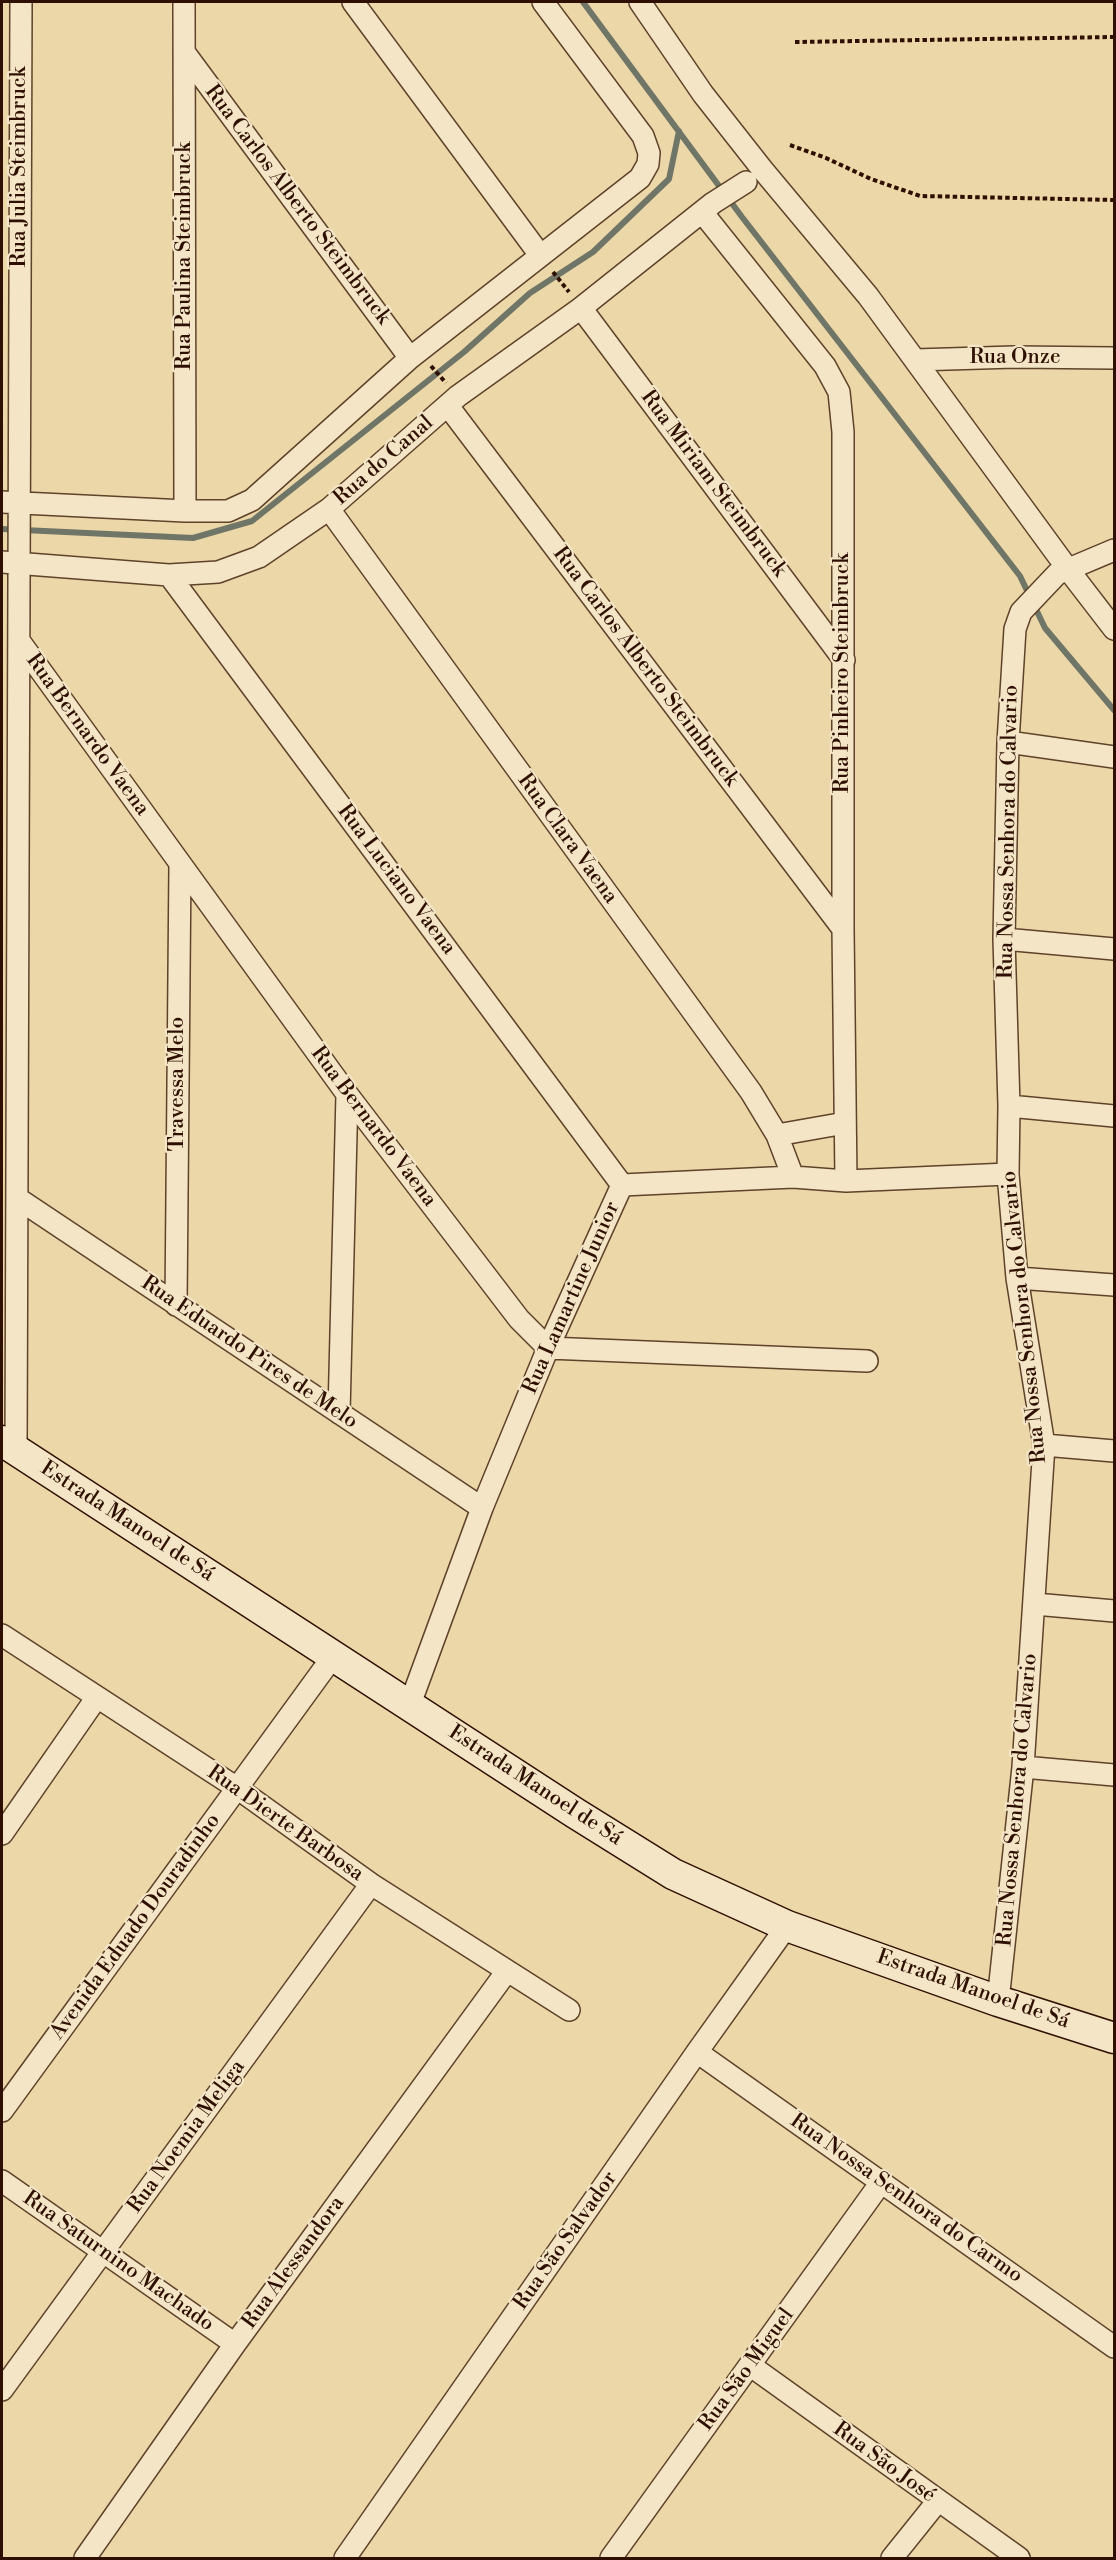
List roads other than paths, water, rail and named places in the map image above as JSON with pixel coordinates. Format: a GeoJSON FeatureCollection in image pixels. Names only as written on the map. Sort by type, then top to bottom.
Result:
{"type":"FeatureCollection","features":[{"type":"Feature","properties":{"kind":"main road","name":"Estrada Manoel de Sá"},"geometry":{"type":"LineString","coordinates":[[9,1445],[575,1813],[673,1874],[788,1926],[998,2001],[1114,2038]]}},
{"type":"Feature","properties":{"kind":"street","name":"Rua Julia Steimbruck"},"geometry":{"type":"LineString","coordinates":[[9,1445],[17,1198],[20,642],[12,559],[12,505],[21,2]]}},
{"type":"Feature","properties":{"kind":"street","name":"Rua Paulina Steimbruck"},"geometry":{"type":"LineString","coordinates":[[184,2],[185,511]]}},
{"type":"Feature","properties":{"kind":"street"},"geometry":{"type":"LineString","coordinates":[[353,2],[546,262]]}},
{"type":"Feature","properties":{"kind":"street"},"geometry":{"type":"LineString","coordinates":[[12,505],[228,511],[252,500],[410,358],[546,262],[640,178],[648,164],[648,153],[643,136],[543,2]]}},
{"type":"Feature","properties":{"kind":"street"},"geometry":{"type":"LineString","coordinates":[[640,2],[703,94],[868,297],[915,360],[1062,571],[1114,629]]}},
{"type":"Feature","properties":{"kind":"street","name":"Rua Carlos Alberto Steimbruck"},"geometry":{"type":"LineString","coordinates":[[184,52],[410,358]]}},
{"type":"Feature","properties":{"kind":"street","name":"Rua do Canal"},"geometry":{"type":"LineString","coordinates":[[12,559],[169,575],[218,572],[259,557],[328,509],[450,398],[458,396],[576,301],[746,182]]}},
{"type":"Feature","properties":{"kind":"street","name":"Rua Pinheiro Steimbruck"},"geometry":{"type":"LineString","coordinates":[[708,208],[825,366],[839,392],[843,432],[843,929],[846,1181]]}},
{"type":"Feature","properties":{"kind":"street","name":"Rua Miriam Steimbruck"},"geometry":{"type":"LineString","coordinates":[[576,301],[844,660]]}},
{"type":"Feature","properties":{"kind":"street","name":"Rua Onze"},"geometry":{"type":"LineString","coordinates":[[915,360],[1014,357],[1114,358]]}},
{"type":"Feature","properties":{"kind":"street","name":"Rua Carlos Alberto Steimbruck"},"geometry":{"type":"LineString","coordinates":[[450,398],[843,929]]}},
{"type":"Feature","properties":{"kind":"street","name":"Rua Clara Vaena"},"geometry":{"type":"LineString","coordinates":[[328,509],[751,1092],[777,1135],[793,1177]]}},
{"type":"Feature","properties":{"kind":"street"},"geometry":{"type":"LineString","coordinates":[[1062,571],[1114,550]]}},
{"type":"Feature","properties":{"kind":"street","name":"Rua Nossa Senhora do Calvario"},"geometry":{"type":"LineString","coordinates":[[998,2001],[1023,1767],[1044,1445],[1017,1278],[1008,1174],[1009,1106],[1004,939],[1008,742],[1015,630],[1021,612],[1062,571]]}},
{"type":"Feature","properties":{"kind":"street","name":"Rua Luciano Vaena"},"geometry":{"type":"LineString","coordinates":[[169,575],[622,1185]]}},
{"type":"Feature","properties":{"kind":"street","name":"Rua Bernardo Vaena"},"geometry":{"type":"LineString","coordinates":[[20,642],[347,1094],[519,1319],[548,1348]]}},
{"type":"Feature","properties":{"kind":"street"},"geometry":{"type":"LineString","coordinates":[[1008,742],[1114,757]]}},
{"type":"Feature","properties":{"kind":"street","name":"Travessa Melo"},"geometry":{"type":"LineString","coordinates":[[176,1305],[180,864]]}},
{"type":"Feature","properties":{"kind":"street"},"geometry":{"type":"LineString","coordinates":[[1004,939],[1114,949]]}},
{"type":"Feature","properties":{"kind":"street"},"geometry":{"type":"LineString","coordinates":[[339,1413],[347,1094]]}},
{"type":"Feature","properties":{"kind":"street"},"geometry":{"type":"LineString","coordinates":[[1009,1106],[1114,1116]]}},
{"type":"Feature","properties":{"kind":"street"},"geometry":{"type":"LineString","coordinates":[[777,1135],[845,1123]]}},
{"type":"Feature","properties":{"kind":"street","name":"Rua Lamartine Junior"},"geometry":{"type":"LineString","coordinates":[[410,1704],[482,1508],[548,1348],[622,1185],[793,1177],[846,1181],[1008,1174]]}},
{"type":"Feature","properties":{"kind":"street","name":"Rua Eduardo Pires de Melo"},"geometry":{"type":"LineString","coordinates":[[17,1198],[482,1508]]}},
{"type":"Feature","properties":{"kind":"street"},"geometry":{"type":"LineString","coordinates":[[1017,1278],[1114,1285]]}},
{"type":"Feature","properties":{"kind":"street"},"geometry":{"type":"LineString","coordinates":[[548,1348],[867,1361]]}},
{"type":"Feature","properties":{"kind":"street"},"geometry":{"type":"LineString","coordinates":[[1044,1445],[1114,1451]]}},
{"type":"Feature","properties":{"kind":"street"},"geometry":{"type":"LineString","coordinates":[[1035,1604],[1114,1611]]}},
{"type":"Feature","properties":{"kind":"street","name":"Rua Dierte Barbosa"},"geometry":{"type":"LineString","coordinates":[[2,1635],[237,1788],[371,1884],[569,2010]]}},
{"type":"Feature","properties":{"kind":"street","name":"Avenida Eduado Douradinho"},"geometry":{"type":"LineString","coordinates":[[2,2111],[334,1655]]}},
{"type":"Feature","properties":{"kind":"street"},"geometry":{"type":"LineString","coordinates":[[2,1834],[97,1697]]}},
{"type":"Feature","properties":{"kind":"street"},"geometry":{"type":"LineString","coordinates":[[1023,1767],[1114,1775]]}},
{"type":"Feature","properties":{"kind":"street","name":"Rua Noemia Meliga"},"geometry":{"type":"LineString","coordinates":[[2,2390],[371,1884]]}},
{"type":"Feature","properties":{"kind":"street","name":"Rua São Salvador"},"geometry":{"type":"LineString","coordinates":[[345,2559],[697,2052],[788,1926]]}},
{"type":"Feature","properties":{"kind":"street","name":"Rua Alessandora"},"geometry":{"type":"LineString","coordinates":[[85,2559],[235,2344],[507,1971]]}},
{"type":"Feature","properties":{"kind":"street","name":"Rua Nossa Senhora do Carmo"},"geometry":{"type":"LineString","coordinates":[[697,2052],[1114,2346]]}},
{"type":"Feature","properties":{"kind":"street","name":"Rua Saturnino Machado"},"geometry":{"type":"LineString","coordinates":[[2,2181],[235,2344]]}},
{"type":"Feature","properties":{"kind":"street","name":"Rua São Miguel"},"geometry":{"type":"LineString","coordinates":[[611,2559],[882,2181]]}},
{"type":"Feature","properties":{"kind":"street","name":"Rua São José"},"geometry":{"type":"LineString","coordinates":[[751,2366],[1019,2559]]}},
{"type":"Feature","properties":{"kind":"street"},"geometry":{"type":"LineString","coordinates":[[892,2559],[937,2502]]}},
{"type":"Feature","properties":{"kind":"waterway"},"geometry":{"type":"LineString","coordinates":[[583,2],[742,217],[1020,576],[1045,628],[1114,710]]}},
{"type":"Feature","properties":{"kind":"waterway"},"geometry":{"type":"LineString","coordinates":[[2,529],[193,538],[252,521],[464,352],[530,293],[593,252],[669,179],[679,131]]}}]}
